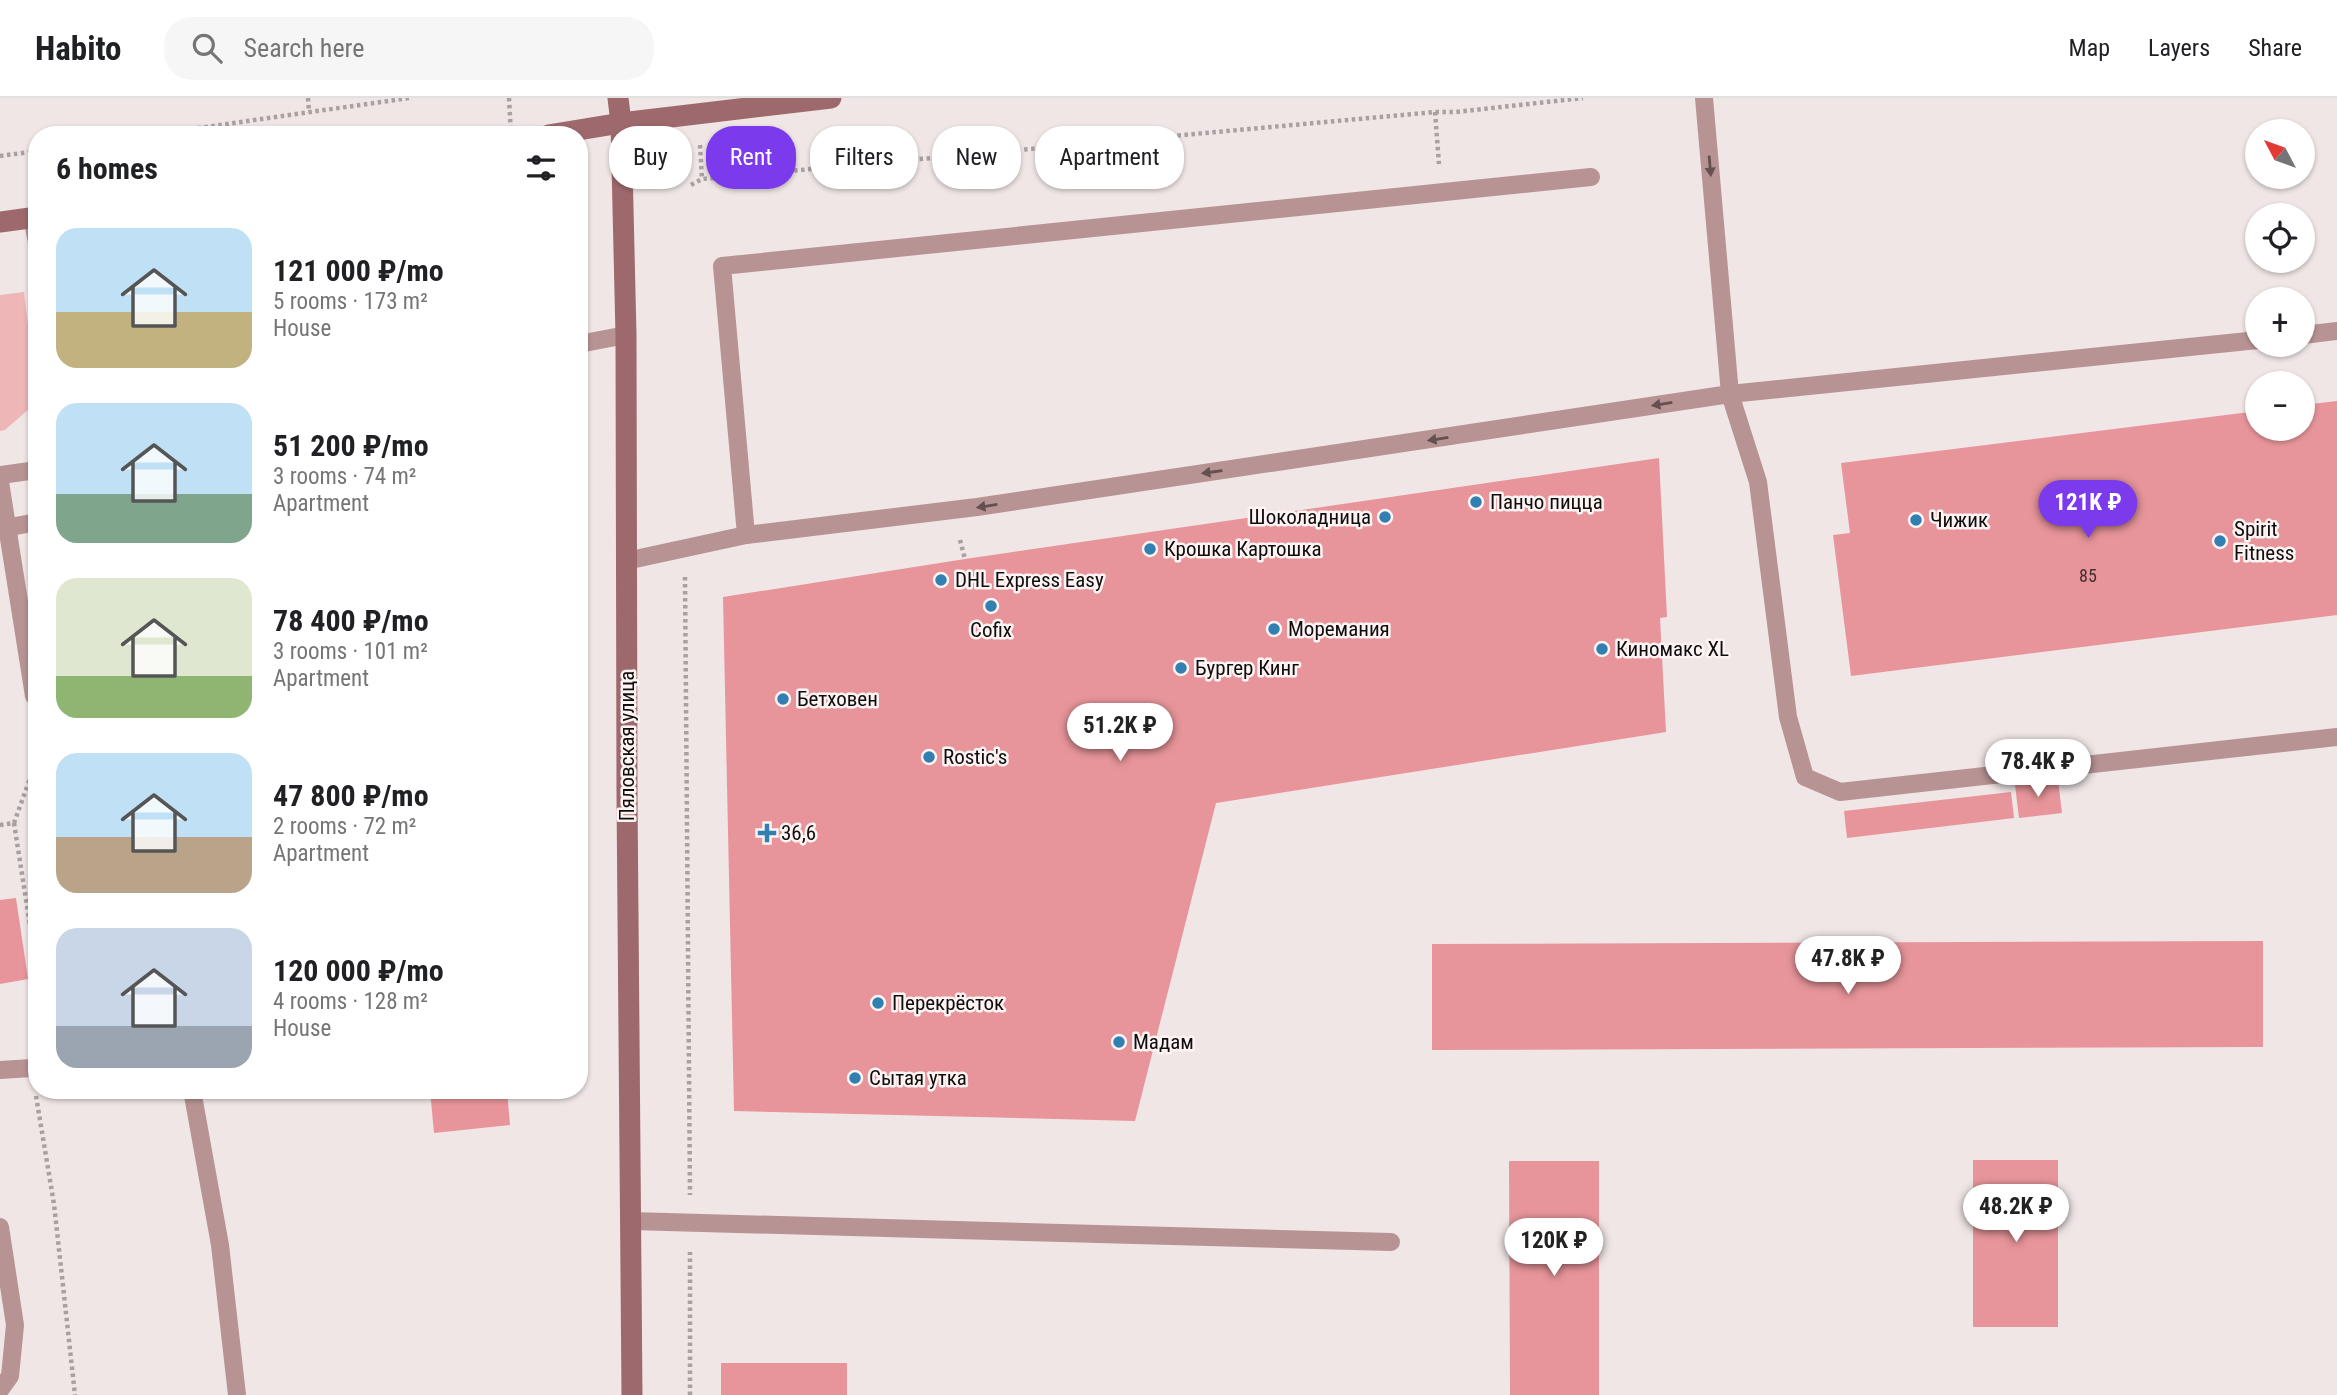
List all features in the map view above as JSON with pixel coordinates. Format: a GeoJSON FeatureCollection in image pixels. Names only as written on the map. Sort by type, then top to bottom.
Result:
{"type":"FeatureCollection","features":[{"type":"Feature","properties":{"kind":"street","name":"Пяловская улица"},"geometry":{"type":"LineString","coordinates":[[618,98],[621,123],[626,335],[632,1395]]}},
{"type":"Feature","properties":{"kind":"street"},"geometry":{"type":"LineString","coordinates":[[588,128],[831,98]]}},
{"type":"Feature","properties":{"kind":"street"},"geometry":{"type":"LineString","coordinates":[[0,222],[28,218]]}},
{"type":"Feature","properties":{"kind":"lane"},"geometry":{"type":"LineString","coordinates":[[1704,98],[1730,394],[1758,482],[1788,717],[1805,777],[1840,792],[2337,737]]}},
{"type":"Feature","properties":{"kind":"lane"},"geometry":{"type":"LineString","coordinates":[[746,535],[722,267],[1591,177]]}},
{"type":"Feature","properties":{"kind":"lane"},"geometry":{"type":"LineString","coordinates":[[2315,334],[2337,331]]}},
{"type":"Feature","properties":{"kind":"lane"},"geometry":{"type":"LineString","coordinates":[[588,342],[626,335]]}},
{"type":"Feature","properties":{"kind":"lane"},"geometry":{"type":"LineString","coordinates":[[626,561],[746,535],[977,507],[1730,394],[2245,341]]}},
{"type":"Feature","properties":{"kind":"lane"},"geometry":{"type":"LineString","coordinates":[[0,475],[28,471]]}},
{"type":"Feature","properties":{"kind":"lane"},"geometry":{"type":"LineString","coordinates":[[0,482],[4,528],[28,662]]}},
{"type":"Feature","properties":{"kind":"lane"},"geometry":{"type":"LineString","coordinates":[[4,528],[28,524]]}},
{"type":"Feature","properties":{"kind":"lane"},"geometry":{"type":"LineString","coordinates":[[0,1070],[28,1068]]}},
{"type":"Feature","properties":{"kind":"lane"},"geometry":{"type":"LineString","coordinates":[[194,1099],[220,1245],[237,1395]]}},
{"type":"Feature","properties":{"kind":"lane"},"geometry":{"type":"LineString","coordinates":[[631,1221],[1391,1242]]}},
{"type":"Feature","properties":{"kind":"lane"},"geometry":{"type":"LineString","coordinates":[[0,1227],[15,1325],[10,1376],[0,1390]]}},
{"type":"Feature","properties":{"kind":"path"},"geometry":{"type":"LineString","coordinates":[[308,98],[309,112]]}},
{"type":"Feature","properties":{"kind":"path"},"geometry":{"type":"LineString","coordinates":[[212,126],[409,98]]}},
{"type":"Feature","properties":{"kind":"path"},"geometry":{"type":"LineString","coordinates":[[509,98],[511,126]]}},
{"type":"Feature","properties":{"kind":"path"},"geometry":{"type":"LineString","coordinates":[[692,184],[702,179],[1456,112],[1583,98]]}},
{"type":"Feature","properties":{"kind":"path"},"geometry":{"type":"LineString","coordinates":[[1435,112],[1442,193]]}},
{"type":"Feature","properties":{"kind":"path"},"geometry":{"type":"LineString","coordinates":[[0,156],[28,152]]}},
{"type":"Feature","properties":{"kind":"path"},"geometry":{"type":"LineString","coordinates":[[685,549],[690,1395]]}},
{"type":"Feature","properties":{"kind":"path"},"geometry":{"type":"LineString","coordinates":[[28,784],[14,824],[28,913]]}},
{"type":"Feature","properties":{"kind":"path"},"geometry":{"type":"LineString","coordinates":[[0,825],[14,824]]}},
{"type":"Feature","properties":{"kind":"path"},"geometry":{"type":"LineString","coordinates":[[37,1099],[54,1204],[75,1395]]}},
{"type":"Feature","properties":{"kind":"shaded area"},"geometry":{"type":"Polygon","coordinates":[[[24,292],[28,326],[28,410],[5,430],[0,431],[0,295],[24,292]]]}},
{"type":"Feature","properties":{"kind":"building"},"geometry":{"type":"Polygon","coordinates":[[[2337,401],[2337,615],[1851,676],[1833,535],[1850,533],[1841,463],[2245,413],[2245,441],[2315,441],[2315,404],[2337,401]]]}},
{"type":"Feature","properties":{"kind":"building"},"geometry":{"type":"Polygon","coordinates":[[[1659,458],[1667,617],[1660,618],[1666,732],[1216,803],[1135,1121],[734,1111],[723,597],[1659,458]]]}},
{"type":"Feature","properties":{"kind":"building"},"geometry":{"type":"Polygon","coordinates":[[[2058,780],[2062,813],[2019,818],[2015,785],[2058,780]]]}},
{"type":"Feature","properties":{"kind":"building"},"geometry":{"type":"Polygon","coordinates":[[[2011,792],[2014,818],[1847,838],[1844,811],[2011,792]]]}},
{"type":"Feature","properties":{"kind":"building"},"geometry":{"type":"Polygon","coordinates":[[[16,898],[28,979],[0,984],[0,900],[16,898]]]}},
{"type":"Feature","properties":{"kind":"building"},"geometry":{"type":"Polygon","coordinates":[[[2263,941],[2263,1047],[1432,1050],[1432,944],[2263,941]]]}},
{"type":"Feature","properties":{"kind":"building"},"geometry":{"type":"Polygon","coordinates":[[[431,1099],[508,1099],[510,1125],[434,1133],[431,1099]]]}},
{"type":"Feature","properties":{"kind":"building"},"geometry":{"type":"Polygon","coordinates":[[[1973,1160],[2058,1160],[2058,1327],[1973,1327],[1973,1160]]]}},
{"type":"Feature","properties":{"kind":"building"},"geometry":{"type":"Polygon","coordinates":[[[1509,1161],[1599,1161],[1599,1395],[1510,1395],[1509,1161]]]}},
{"type":"Feature","properties":{"kind":"building"},"geometry":{"type":"Polygon","coordinates":[[[721,1363],[847,1363],[847,1395],[721,1395],[721,1363]]]}},
{"type":"Feature","properties":{"kind":"place","name":"Панчо пицца"},"geometry":{"type":"Point","coordinates":[1476,502]}},
{"type":"Feature","properties":{"kind":"place","name":"Шоколадница"},"geometry":{"type":"Point","coordinates":[1385,517]}},
{"type":"Feature","properties":{"kind":"place","name":"Чижик"},"geometry":{"type":"Point","coordinates":[1916,520]}},
{"type":"Feature","properties":{"kind":"place","name":"Spirit Fitness"},"geometry":{"type":"Point","coordinates":[2220,541]}},
{"type":"Feature","properties":{"kind":"place","name":"Крошка Картошка"},"geometry":{"type":"Point","coordinates":[1150,549]}},
{"type":"Feature","properties":{"kind":"place","name":"DHL Express Easy"},"geometry":{"type":"Point","coordinates":[941,580]}},
{"type":"Feature","properties":{"kind":"place","name":"Cofix"},"geometry":{"type":"Point","coordinates":[991,606]}},
{"type":"Feature","properties":{"kind":"place","name":"Моремания"},"geometry":{"type":"Point","coordinates":[1274,629]}},
{"type":"Feature","properties":{"kind":"place","name":"Киномакс XL"},"geometry":{"type":"Point","coordinates":[1602,649]}},
{"type":"Feature","properties":{"kind":"place","name":"Бургер Кинг"},"geometry":{"type":"Point","coordinates":[1181,668]}},
{"type":"Feature","properties":{"kind":"place","name":"Бетховен"},"geometry":{"type":"Point","coordinates":[783,699]}},
{"type":"Feature","properties":{"kind":"place","name":"Rostic's"},"geometry":{"type":"Point","coordinates":[929,757]}},
{"type":"Feature","properties":{"kind":"place","name":"36,6"},"geometry":{"type":"Point","coordinates":[767,833]}},
{"type":"Feature","properties":{"kind":"place","name":"Перекрёсток"},"geometry":{"type":"Point","coordinates":[878,1003]}},
{"type":"Feature","properties":{"kind":"place","name":"Мадам"},"geometry":{"type":"Point","coordinates":[1119,1042]}},
{"type":"Feature","properties":{"kind":"place","name":"Сытая утка"},"geometry":{"type":"Point","coordinates":[855,1078]}}]}
